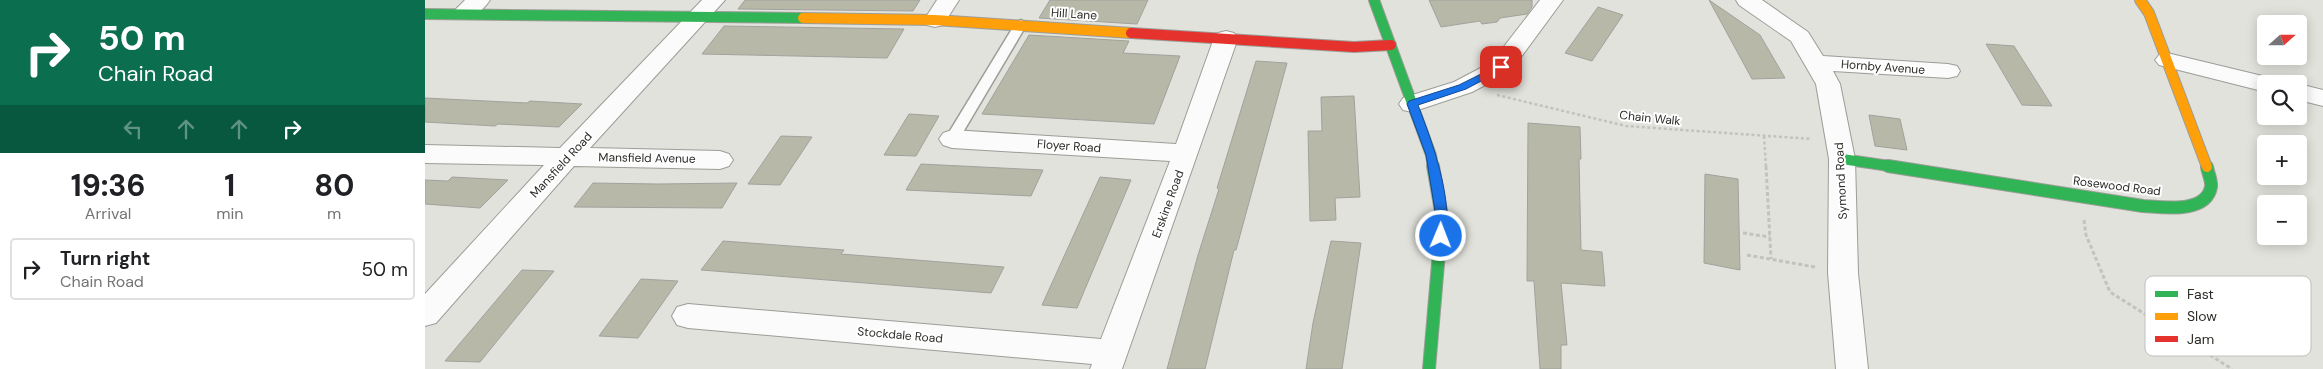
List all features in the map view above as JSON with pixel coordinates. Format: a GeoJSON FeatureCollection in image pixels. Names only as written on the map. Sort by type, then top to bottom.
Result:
{"type":"FeatureCollection","features":[{"type":"Feature","properties":{"kind":"street"},"geometry":{"type":"LineString","coordinates":[[935,20],[948,0]]}},
{"type":"Feature","properties":{"kind":"street"},"geometry":{"type":"LineString","coordinates":[[1374,0],[1431,155],[1442,217],[1429,369]]}},
{"type":"Feature","properties":{"kind":"street"},"geometry":{"type":"LineString","coordinates":[[1413,104],[1463,87],[1501,67],[1552,0]]}},
{"type":"Feature","properties":{"kind":"street","name":"Symond Road"},"geometry":{"type":"LineString","coordinates":[[1747,0],[1800,37],[1828,84],[1841,150],[1843,273],[1852,369]]}},
{"type":"Feature","properties":{"kind":"street","name":"Rosewood Road"},"geometry":{"type":"LineString","coordinates":[[1841,150],[2143,206],[2193,205],[2205,198],[2210,192],[2211,186],[2205,160],[2149,13],[2140,0]]}},
{"type":"Feature","properties":{"kind":"street","name":"Hill Lane"},"geometry":{"type":"LineString","coordinates":[[425,14],[471,7],[706,9],[1021,24],[1354,47],[1391,45]]}},
{"type":"Feature","properties":{"kind":"street","name":"Mansfield Road"},"geometry":{"type":"LineString","coordinates":[[425,314],[568,156],[706,9]]}},
{"type":"Feature","properties":{"kind":"street","name":"Erskine Road"},"geometry":{"type":"LineString","coordinates":[[1109,361],[1186,153],[1226,38]]}},
{"type":"Feature","properties":{"kind":"street"},"geometry":{"type":"LineString","coordinates":[[2167,60],[2257,82]]}},
{"type":"Feature","properties":{"kind":"street","name":"Hornby Avenue"},"geometry":{"type":"LineString","coordinates":[[1817,63],[1948,71]]}},
{"type":"Feature","properties":{"kind":"street"},"geometry":{"type":"LineString","coordinates":[[2307,94],[2323,98]]}},
{"type":"Feature","properties":{"kind":"street","name":"Floyer Road"},"geometry":{"type":"LineString","coordinates":[[952,138],[1186,153]]}},
{"type":"Feature","properties":{"kind":"street","name":"Mansfield Avenue"},"geometry":{"type":"LineString","coordinates":[[425,154],[720,160]]}},
{"type":"Feature","properties":{"kind":"street","name":"Stockdale Road"},"geometry":{"type":"LineString","coordinates":[[688,316],[1109,361]]}},
{"type":"Feature","properties":{"kind":"lane"},"geometry":{"type":"LineString","coordinates":[[952,138],[1021,24]]}},
{"type":"Feature","properties":{"kind":"path","name":"Chain Walk"},"geometry":{"type":"LineString","coordinates":[[1463,87],[1626,126],[1764,136],[1841,150]]}},
{"type":"Feature","properties":{"kind":"path"},"geometry":{"type":"LineString","coordinates":[[1764,136],[1771,259]]}},
{"type":"Feature","properties":{"kind":"path"},"geometry":{"type":"LineString","coordinates":[[2081,196],[2085,235],[2109,292],[2145,315]]}},
{"type":"Feature","properties":{"kind":"path"},"geometry":{"type":"LineString","coordinates":[[1743,233],[1770,237]]}},
{"type":"Feature","properties":{"kind":"path"},"geometry":{"type":"LineString","coordinates":[[1747,255],[1843,273]]}},
{"type":"Feature","properties":{"kind":"path"},"geometry":{"type":"LineString","coordinates":[[2211,356],[2232,369]]}},
{"type":"Feature","properties":{"kind":"building"},"geometry":{"type":"Polygon","coordinates":[[[745,0],[920,0],[913,11],[738,9],[745,0]]]}},
{"type":"Feature","properties":{"kind":"building"},"geometry":{"type":"Polygon","coordinates":[[[1050,0],[1148,0],[1137,24],[1039,18],[1050,0]]]}},
{"type":"Feature","properties":{"kind":"building"},"geometry":{"type":"Polygon","coordinates":[[[1429,0],[1532,0],[1532,7],[1527,14],[1500,18],[1497,22],[1482,24],[1480,21],[1441,27],[1429,0]]]}},
{"type":"Feature","properties":{"kind":"building"},"geometry":{"type":"Polygon","coordinates":[[[1709,0],[1760,35],[1785,78],[1752,79],[1709,0]]]}},
{"type":"Feature","properties":{"kind":"building"},"geometry":{"type":"Polygon","coordinates":[[[1598,7],[1623,15],[1592,61],[1565,53],[1598,7]]]}},
{"type":"Feature","properties":{"kind":"building"},"geometry":{"type":"Polygon","coordinates":[[[724,26],[904,29],[887,58],[702,54],[724,26]]]}},
{"type":"Feature","properties":{"kind":"building"},"geometry":{"type":"Polygon","coordinates":[[[1029,35],[1129,41],[1123,53],[1180,56],[1154,124],[982,114],[1029,35]]]}},
{"type":"Feature","properties":{"kind":"building"},"geometry":{"type":"Polygon","coordinates":[[[1986,44],[2014,46],[2052,106],[2022,105],[1986,44]]]}},
{"type":"Feature","properties":{"kind":"building"},"geometry":{"type":"Polygon","coordinates":[[[1256,61],[1287,63],[1236,250],[1234,250],[1205,369],[1167,369],[1198,255],[1219,189],[1217,188],[1256,61]]]}},
{"type":"Feature","properties":{"kind":"building"},"geometry":{"type":"Polygon","coordinates":[[[1354,96],[1360,197],[1335,198],[1336,220],[1310,221],[1308,131],[1322,131],[1321,97],[1354,96]]]}},
{"type":"Feature","properties":{"kind":"building"},"geometry":{"type":"Polygon","coordinates":[[[425,98],[582,104],[559,127],[498,124],[495,126],[425,122],[425,98]]]}},
{"type":"Feature","properties":{"kind":"building"},"geometry":{"type":"Polygon","coordinates":[[[909,114],[939,116],[916,156],[884,155],[909,114]]]}},
{"type":"Feature","properties":{"kind":"building"},"geometry":{"type":"Polygon","coordinates":[[[1869,115],[1900,119],[1907,150],[1875,146],[1869,115]]]}},
{"type":"Feature","properties":{"kind":"building"},"geometry":{"type":"Polygon","coordinates":[[[1528,123],[1580,127],[1581,250],[1602,252],[1605,286],[1561,283],[1567,345],[1561,345],[1561,369],[1540,369],[1534,281],[1527,281],[1528,123]]]}},
{"type":"Feature","properties":{"kind":"building"},"geometry":{"type":"Polygon","coordinates":[[[781,136],[812,137],[780,185],[748,184],[781,136]]]}},
{"type":"Feature","properties":{"kind":"building"},"geometry":{"type":"Polygon","coordinates":[[[921,164],[1043,170],[1031,196],[906,190],[921,164]]]}},
{"type":"Feature","properties":{"kind":"building"},"geometry":{"type":"Polygon","coordinates":[[[1705,174],[1738,179],[1740,270],[1704,263],[1705,174]]]}},
{"type":"Feature","properties":{"kind":"building"},"geometry":{"type":"Polygon","coordinates":[[[452,177],[508,180],[480,208],[425,204],[425,180],[448,181],[452,177]]]}},
{"type":"Feature","properties":{"kind":"building"},"geometry":{"type":"Polygon","coordinates":[[[1100,177],[1131,180],[1077,308],[1042,305],[1100,177]]]}},
{"type":"Feature","properties":{"kind":"building"},"geometry":{"type":"Polygon","coordinates":[[[593,183],[737,183],[722,208],[574,207],[593,183]]]}},
{"type":"Feature","properties":{"kind":"building"},"geometry":{"type":"Polygon","coordinates":[[[723,241],[844,250],[841,254],[1004,267],[991,293],[701,270],[723,241]]]}},
{"type":"Feature","properties":{"kind":"building"},"geometry":{"type":"Polygon","coordinates":[[[1331,241],[1361,243],[1342,369],[1306,369],[1313,323],[1331,241]]]}},
{"type":"Feature","properties":{"kind":"building"},"geometry":{"type":"Polygon","coordinates":[[[522,270],[554,271],[480,362],[445,361],[522,270]]]}},
{"type":"Feature","properties":{"kind":"building"},"geometry":{"type":"Polygon","coordinates":[[[641,279],[678,281],[638,338],[599,336],[641,279]]]}},
{"type":"Feature","properties":{"kind":"traffic: fast"},"geometry":{"type":"LineString","coordinates":[[1374,0],[1431,155],[1442,217],[1429,369]]}},
{"type":"Feature","properties":{"kind":"traffic: fast"},"geometry":{"type":"LineString","coordinates":[[425,14],[803,18]]}},
{"type":"Feature","properties":{"kind":"traffic: fast"},"geometry":{"type":"LineString","coordinates":[[1842,159],[2143,206],[2171,208],[2192,205],[2201,202],[2207,196],[2211,187],[2207,167]]}},
{"type":"Feature","properties":{"kind":"traffic: slow"},"geometry":{"type":"LineString","coordinates":[[2140,0],[2149,13],[2207,167]]}},
{"type":"Feature","properties":{"kind":"traffic: slow"},"geometry":{"type":"LineString","coordinates":[[803,18],[935,20],[1131,33]]}},
{"type":"Feature","properties":{"kind":"traffic: jam"},"geometry":{"type":"LineString","coordinates":[[1131,33],[1354,47],[1391,45]]}},
{"type":"Feature","properties":{"kind":"route"},"geometry":{"type":"LineString","coordinates":[[1441,236],[1442,217],[1431,155],[1413,104],[1463,87],[1501,67]]}}]}
